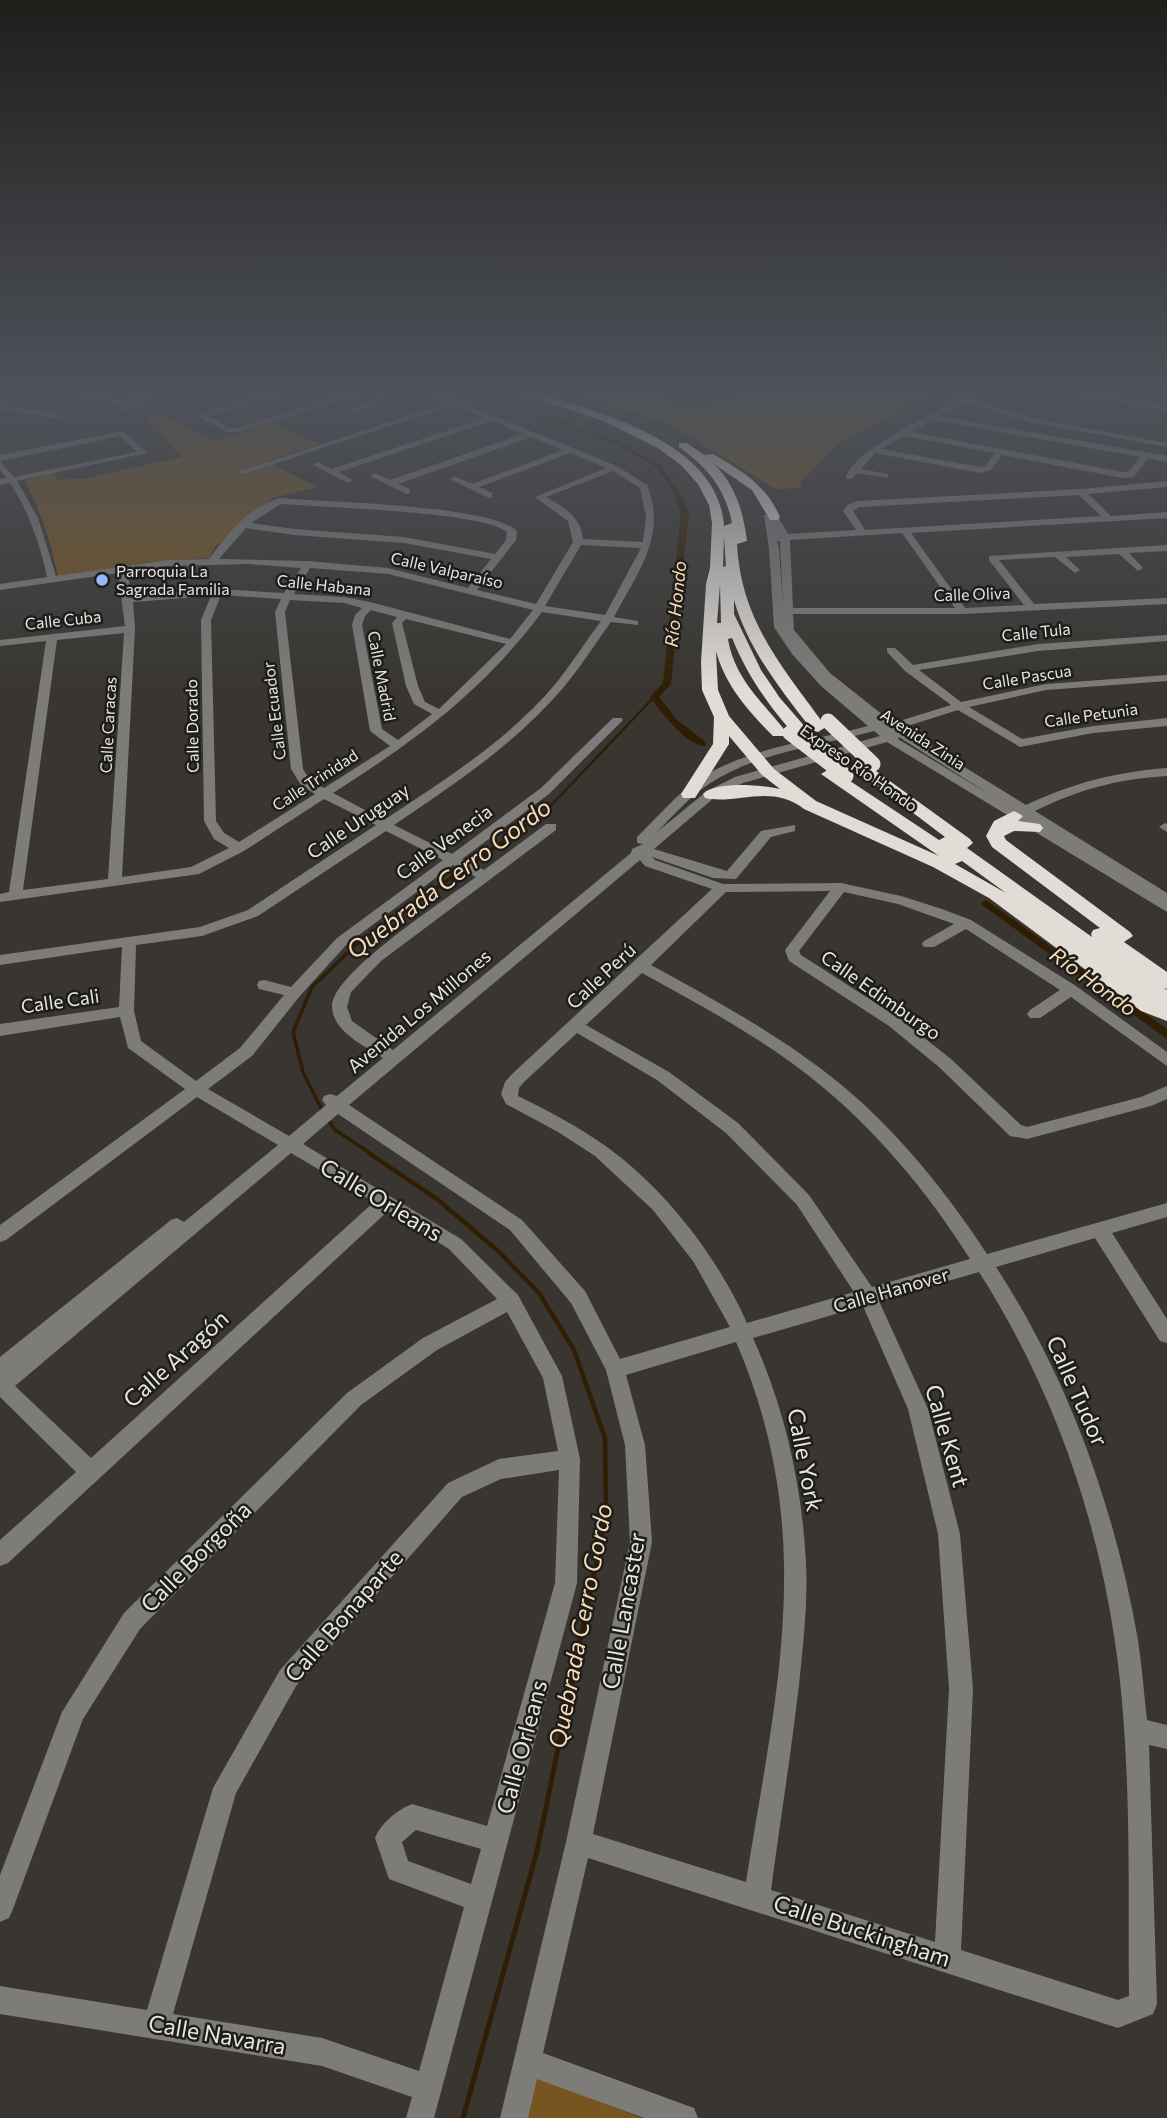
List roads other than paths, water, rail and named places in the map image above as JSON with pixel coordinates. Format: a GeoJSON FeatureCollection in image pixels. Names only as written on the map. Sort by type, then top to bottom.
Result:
{"type":"FeatureCollection","features":[{"type":"Feature","properties":{"kind":"highway","name":"Expreso Río Hondo"},"geometry":{"type":"LineString","coordinates":[[709,493],[715,505],[720,637],[727,666],[751,705],[784,733]]}},
{"type":"Feature","properties":{"kind":"highway"},"geometry":{"type":"LineString","coordinates":[[717,493],[723,515],[738,638],[752,670],[793,725],[820,733],[853,770],[1167,1000]]}},
{"type":"Feature","properties":{"kind":"highway"},"geometry":{"type":"LineString","coordinates":[[721,493],[731,516],[732,597],[726,618],[729,641],[739,669],[784,733],[853,770],[1167,990]]}},
{"type":"Feature","properties":{"kind":"highway","name":"Expreso Río Hondo"},"geometry":{"type":"LineString","coordinates":[[729,493],[739,516],[744,576],[758,623],[820,733]]}},
{"type":"Feature","properties":{"kind":"highway"},"geometry":{"type":"LineString","coordinates":[[762,493],[770,517]]}},
{"type":"Feature","properties":{"kind":"highway"},"geometry":{"type":"LineString","coordinates":[[716,569],[708,679],[712,699],[722,717],[762,765],[810,804]]}},
{"type":"Feature","properties":{"kind":"highway"},"geometry":{"type":"LineString","coordinates":[[689,794],[723,738],[722,717]]}},
{"type":"Feature","properties":{"kind":"highway","name":"Expreso Río Hondo"},"geometry":{"type":"LineString","coordinates":[[853,770],[1024,879],[1167,982]]}},
{"type":"Feature","properties":{"kind":"highway","name":"Expreso Río Hondo"},"geometry":{"type":"LineString","coordinates":[[853,770],[992,884],[1167,1013]]}},
{"type":"Feature","properties":{"kind":"highway"},"geometry":{"type":"LineString","coordinates":[[711,794],[758,789],[780,793],[924,856],[974,882],[1020,911],[1148,1006],[1167,1013]]}},
{"type":"Feature","properties":{"kind":"highway"},"geometry":{"type":"LineString","coordinates":[[1019,814],[997,830],[995,838],[999,845],[1167,968]]}},
{"type":"Feature","properties":{"kind":"highway"},"geometry":{"type":"LineString","coordinates":[[997,830],[1014,826],[1034,828]]}},
{"type":"Feature","properties":{"kind":"street"},"geometry":{"type":"LineString","coordinates":[[21,493],[36,519],[52,579]]}},
{"type":"Feature","properties":{"kind":"street"},"geometry":{"type":"LineString","coordinates":[[484,493],[489,495]]}},
{"type":"Feature","properties":{"kind":"street"},"geometry":{"type":"LineString","coordinates":[[550,493],[539,497],[572,519],[578,531],[578,542],[644,551],[651,517],[645,493]]}},
{"type":"Feature","properties":{"kind":"street"},"geometry":{"type":"LineString","coordinates":[[862,533],[848,511],[858,504],[1065,493]]}},
{"type":"Feature","properties":{"kind":"street"},"geometry":{"type":"LineString","coordinates":[[1082,493],[1109,520]]}},
{"type":"Feature","properties":{"kind":"street"},"geometry":{"type":"LineString","coordinates":[[213,561],[225,542],[272,503],[280,500],[452,514],[505,525],[512,531],[512,536],[501,554],[471,591]]}},
{"type":"Feature","properties":{"kind":"street"},"geometry":{"type":"LineString","coordinates":[[778,538],[1167,515]]}},
{"type":"Feature","properties":{"kind":"street","name":"Avenida Zinia"},"geometry":{"type":"LineString","coordinates":[[770,517],[778,538],[782,611],[779,627],[796,652],[858,713],[1019,814],[1034,828],[1167,908]]}},
{"type":"Feature","properties":{"kind":"street"},"geometry":{"type":"LineString","coordinates":[[245,524],[294,532],[404,540],[501,554]]}},
{"type":"Feature","properties":{"kind":"street"},"geometry":{"type":"LineString","coordinates":[[905,531],[962,611]]}},
{"type":"Feature","properties":{"kind":"street","name":"Calle Trinidad"},"geometry":{"type":"LineString","coordinates":[[0,898],[194,871],[239,848],[398,746],[440,714],[513,643],[540,608],[578,542]]}},
{"type":"Feature","properties":{"kind":"street"},"geometry":{"type":"LineString","coordinates":[[1032,608],[992,558],[1167,548]]}},
{"type":"Feature","properties":{"kind":"street","name":"Calle Uruguay"},"geometry":{"type":"LineString","coordinates":[[0,960],[202,931],[253,913],[468,770],[525,722],[560,685],[608,619],[644,551]]}},
{"type":"Feature","properties":{"kind":"street"},"geometry":{"type":"LineString","coordinates":[[1122,551],[1138,568]]}},
{"type":"Feature","properties":{"kind":"street"},"geometry":{"type":"LineString","coordinates":[[1058,554],[1075,570]]}},
{"type":"Feature","properties":{"kind":"street","name":"Calle Valparaíso"},"geometry":{"type":"LineString","coordinates":[[0,587],[121,569],[213,561],[308,564],[388,571],[540,608],[634,623]]}},
{"type":"Feature","properties":{"kind":"street","name":"Calle Ecuador"},"geometry":{"type":"LineString","coordinates":[[308,564],[280,612],[297,769],[305,782],[324,794],[485,876]]}},
{"type":"Feature","properties":{"kind":"street","name":"Calle Caracas"},"geometry":{"type":"LineString","coordinates":[[115,883],[130,629],[128,599],[121,569]]}},
{"type":"Feature","properties":{"kind":"street","name":"Calle Habana"},"geometry":{"type":"LineString","coordinates":[[128,599],[217,592],[344,600],[513,643]]}},
{"type":"Feature","properties":{"kind":"street","name":"Calle Dorado"},"geometry":{"type":"LineString","coordinates":[[217,592],[206,620],[210,821],[219,836],[239,848]]}},
{"type":"Feature","properties":{"kind":"street","name":"Calle Oliva"},"geometry":{"type":"LineString","coordinates":[[782,611],[962,611],[1167,601]]}},
{"type":"Feature","properties":{"kind":"street","name":"Calle Madrid"},"geometry":{"type":"LineString","coordinates":[[370,605],[360,615],[356,625],[376,731],[398,746]]}},
{"type":"Feature","properties":{"kind":"street","name":"Avenida Zinia"},"geometry":{"type":"LineString","coordinates":[[782,611],[789,629],[826,675],[925,759],[1167,899]]}},
{"type":"Feature","properties":{"kind":"street"},"geometry":{"type":"LineString","coordinates":[[405,614],[397,623],[412,686],[420,704],[440,714]]}},
{"type":"Feature","properties":{"kind":"street","name":"Calle Cuba"},"geometry":{"type":"LineString","coordinates":[[0,643],[130,629]]}},
{"type":"Feature","properties":{"kind":"street"},"geometry":{"type":"LineString","coordinates":[[15,896],[52,638]]}},
{"type":"Feature","properties":{"kind":"street","name":"Calle Tula"},"geometry":{"type":"LineString","coordinates":[[909,669],[966,656],[1036,646],[1167,638]]}},
{"type":"Feature","properties":{"kind":"street"},"geometry":{"type":"LineString","coordinates":[[891,650],[909,669],[957,706]]}},
{"type":"Feature","properties":{"kind":"street","name":"Calle Pascua"},"geometry":{"type":"LineString","coordinates":[[889,730],[957,706],[1008,694],[1060,685],[1167,678]]}},
{"type":"Feature","properties":{"kind":"street","name":"Calle Petunia"},"geometry":{"type":"LineString","coordinates":[[957,706],[1020,743],[1104,726],[1167,722]]}},
{"type":"Feature","properties":{"kind":"street"},"geometry":{"type":"LineString","coordinates":[[856,733],[863,724],[858,713]]}},
{"type":"Feature","properties":{"kind":"street","name":"Calle Venecia"},"geometry":{"type":"LineString","coordinates":[[1,1234],[246,1052],[294,993],[342,941],[545,791],[617,720]]}},
{"type":"Feature","properties":{"kind":"street","name":"Avenida Los Millones"},"geometry":{"type":"LineString","coordinates":[[0,1381],[636,851],[711,794],[820,733],[889,730]]}},
{"type":"Feature","properties":{"kind":"street","name":"Avenida Los Millones"},"geometry":{"type":"LineString","coordinates":[[636,851],[689,794],[706,780],[762,765],[867,744],[889,730]]}},
{"type":"Feature","properties":{"kind":"street"},"geometry":{"type":"LineString","coordinates":[[867,744],[896,748],[925,759]]}},
{"type":"Feature","properties":{"kind":"street"},"geometry":{"type":"LineString","coordinates":[[1019,814],[1068,790],[1126,775],[1167,772]]}},
{"type":"Feature","properties":{"kind":"street"},"geometry":{"type":"LineString","coordinates":[[391,1056],[345,1024],[339,1007],[344,990],[376,958],[551,827]]}},
{"type":"Feature","properties":{"kind":"street","name":"Calle Perú"},"geometry":{"type":"LineString","coordinates":[[509,1094],[511,1086],[727,882],[766,834],[790,828]]}},
{"type":"Feature","properties":{"kind":"street"},"geometry":{"type":"LineString","coordinates":[[636,851],[650,863],[727,882],[841,887],[901,900],[966,923],[1071,990],[1167,1060]]}},
{"type":"Feature","properties":{"kind":"street","name":"Calle Edimburgo"},"geometry":{"type":"LineString","coordinates":[[841,887],[792,950],[794,958],[894,1022],[944,1063],[1016,1131],[1027,1133],[1133,1105],[1167,1092]]}},
{"type":"Feature","properties":{"kind":"street"},"geometry":{"type":"LineString","coordinates":[[929,944],[966,923]]}},
{"type":"Feature","properties":{"kind":"street","name":"Calle Orleans"},"geometry":{"type":"LineString","coordinates":[[129,942],[126,1011],[134,1044],[196,1089],[455,1244],[511,1301],[552,1376],[570,1460],[566,1583],[421,2118]]}},
{"type":"Feature","properties":{"kind":"street","name":"Calle Tudor"},"geometry":{"type":"LineString","coordinates":[[641,966],[762,1034],[838,1091],[912,1163],[986,1263],[1051,1381],[1091,1486],[1121,1610],[1136,1730],[1143,2004]]}},
{"type":"Feature","properties":{"kind":"street"},"geometry":{"type":"LineString","coordinates":[[264,985],[294,993]]}},
{"type":"Feature","properties":{"kind":"street"},"geometry":{"type":"LineString","coordinates":[[1035,1014],[1071,990]]}},
{"type":"Feature","properties":{"kind":"street","name":"Calle Cali"},"geometry":{"type":"LineString","coordinates":[[0,1030],[126,1011]]}},
{"type":"Feature","properties":{"kind":"street","name":"Calle Kent"},"geometry":{"type":"LineString","coordinates":[[576,1026],[663,1076],[732,1128],[803,1200],[869,1297],[918,1409],[949,1534],[961,1689],[947,1958]]}},
{"type":"Feature","properties":{"kind":"street","name":"Calle York"},"geometry":{"type":"LineString","coordinates":[[509,1094],[512,1100],[549,1119],[611,1160],[654,1200],[705,1265],[744,1333],[778,1428],[794,1532],[793,1629],[757,1898]]}},
{"type":"Feature","properties":{"kind":"street","name":"Calle Lancaster"},"geometry":{"type":"LineString","coordinates":[[335,1103],[516,1225],[578,1297],[615,1369],[635,1445],[641,1542],[579,1842],[514,2118]]}},
{"type":"Feature","properties":{"kind":"street","name":"Calle Aragón"},"geometry":{"type":"LineString","coordinates":[[0,1555],[387,1201]]}},
{"type":"Feature","properties":{"kind":"street","name":"Calle Hanover"},"geometry":{"type":"LineString","coordinates":[[615,1369],[1167,1210]]}},
{"type":"Feature","properties":{"kind":"street"},"geometry":{"type":"LineString","coordinates":[[1100,1230],[1167,1335]]}},
{"type":"Feature","properties":{"kind":"street","name":"Calle Borgoña"},"geometry":{"type":"LineString","coordinates":[[0,1909],[74,1712],[132,1621],[354,1399],[430,1344],[511,1301]]}},
{"type":"Feature","properties":{"kind":"street"},"geometry":{"type":"LineString","coordinates":[[0,1381],[89,1471]]}},
{"type":"Feature","properties":{"kind":"street","name":"Calle Bonaparte"},"geometry":{"type":"LineString","coordinates":[[157,2024],[225,1788],[288,1678],[455,1490],[499,1469],[570,1460]]}},
{"type":"Feature","properties":{"kind":"street"},"geometry":{"type":"LineString","coordinates":[[1136,1730],[1167,1737]]}},
{"type":"Feature","properties":{"kind":"street"},"geometry":{"type":"LineString","coordinates":[[480,1900],[398,1870],[388,1838],[412,1816],[496,1841]]}},
{"type":"Feature","properties":{"kind":"street","name":"Calle Buckingham"},"geometry":{"type":"LineString","coordinates":[[579,1842],[1118,2014],[1143,2004]]}},
{"type":"Feature","properties":{"kind":"street","name":"Calle Navarra"},"geometry":{"type":"LineString","coordinates":[[0,2000],[322,2053],[429,2089]]}},
{"type":"Feature","properties":{"kind":"street"},"geometry":{"type":"LineString","coordinates":[[528,2062],[684,2118]]}},
{"type":"Feature","properties":{"kind":"waterway","name":"Río Hondo"},"geometry":{"type":"LineString","coordinates":[[676,493],[685,512],[667,684],[654,697],[674,722],[703,744]]}},
{"type":"Feature","properties":{"kind":"waterway","name":"Quebrada Cerro Gordo"},"geometry":{"type":"LineString","coordinates":[[515,833],[544,813],[654,697]]}},
{"type":"Feature","properties":{"kind":"waterway","name":"Quebrada Cerro Gordo"},"geometry":{"type":"LineString","coordinates":[[322,1110],[303,1072],[293,1032],[312,987],[358,943],[517,832]]}},
{"type":"Feature","properties":{"kind":"waterway","name":"Río Hondo"},"geometry":{"type":"LineString","coordinates":[[986,903],[1167,1035]]}},
{"type":"Feature","properties":{"kind":"waterway","name":"Quebrada Cerro Gordo"},"geometry":{"type":"LineString","coordinates":[[328,1120],[335,1130],[373,1155]]}},
{"type":"Feature","properties":{"kind":"waterway","name":"Quebrada Cerro Gordo"},"geometry":{"type":"LineString","coordinates":[[370,1154],[437,1199],[498,1251],[539,1293],[574,1350],[605,1438],[606,1513],[594,1574]]}},
{"type":"Feature","properties":{"kind":"waterway","name":"Quebrada Cerro Gordo"},"geometry":{"type":"LineString","coordinates":[[463,2118],[537,1851],[594,1573]]}},
{"type":"Feature","properties":{"kind":"place","name":"Parroquia La Sagrada Familia"},"geometry":{"type":"Point","coordinates":[102,580]}}]}
